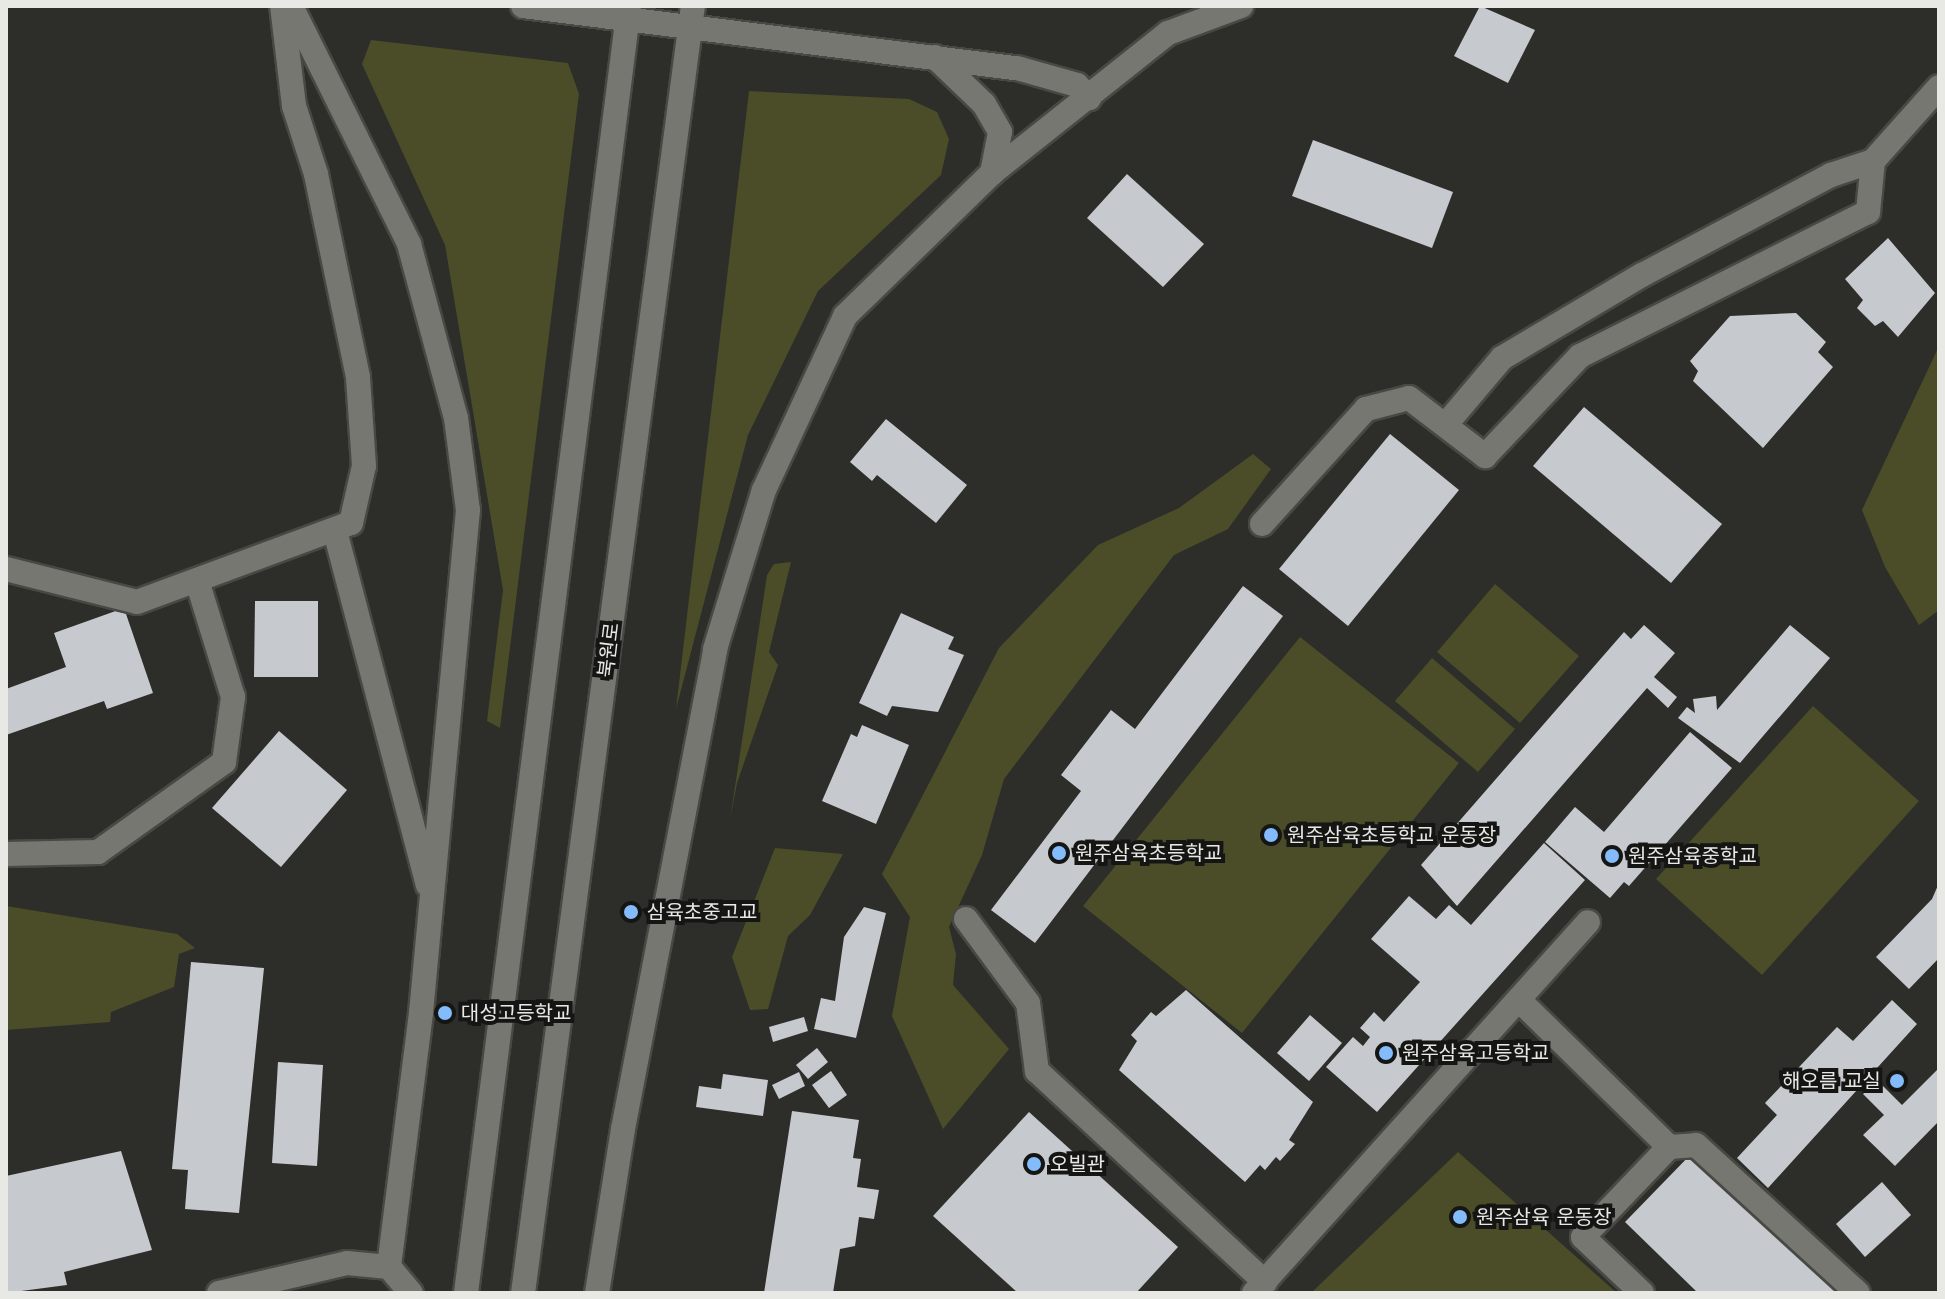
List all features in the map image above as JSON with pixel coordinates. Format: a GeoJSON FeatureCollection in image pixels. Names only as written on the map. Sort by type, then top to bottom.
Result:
{"type":"FeatureCollection","features":[{"type":"Feature","properties":{"kind":"street"},"geometry":{"type":"LineString","coordinates":[[6,569],[137,602],[351,523],[364,466],[358,377],[316,174],[294,106],[282,6]]}},
{"type":"Feature","properties":{"kind":"street"},"geometry":{"type":"LineString","coordinates":[[291,6],[409,244],[456,418],[468,510],[431,899],[389,1267],[408,1292]]}},
{"type":"Feature","properties":{"kind":"street"},"geometry":{"type":"LineString","coordinates":[[523,6],[692,15],[1017,68],[1077,85],[1089,98]]}},
{"type":"Feature","properties":{"kind":"street"},"geometry":{"type":"LineString","coordinates":[[597,1293],[623,1129],[715,649],[764,490],[845,316],[992,173],[1168,33],[1241,6]]}},
{"type":"Feature","properties":{"kind":"street"},"geometry":{"type":"LineString","coordinates":[[466,1293],[628,11]]}},
{"type":"Feature","properties":{"kind":"street","name":"북원로"},"geometry":{"type":"LineString","coordinates":[[523,1293],[692,15]]}},
{"type":"Feature","properties":{"kind":"street"},"geometry":{"type":"LineString","coordinates":[[935,57],[984,104],[1000,132],[992,173]]}},
{"type":"Feature","properties":{"kind":"street"},"geometry":{"type":"LineString","coordinates":[[1447,423],[1502,358],[1656,268],[1831,175],[1873,161],[1939,87]]}},
{"type":"Feature","properties":{"kind":"street"},"geometry":{"type":"LineString","coordinates":[[1262,524],[1366,409],[1409,398],[1447,423],[1485,456],[1580,356],[1868,212],[1873,161]]}},
{"type":"Feature","properties":{"kind":"street"},"geometry":{"type":"LineString","coordinates":[[335,531],[431,899]]}},
{"type":"Feature","properties":{"kind":"street"},"geometry":{"type":"LineString","coordinates":[[6,854],[98,852],[224,762],[233,697],[197,581]]}},
{"type":"Feature","properties":{"kind":"street"},"geometry":{"type":"LineString","coordinates":[[966,919],[1028,1003],[1037,1071],[1260,1287],[1588,922]]}},
{"type":"Feature","properties":{"kind":"street"},"geometry":{"type":"LineString","coordinates":[[1519,1000],[1669,1147]]}},
{"type":"Feature","properties":{"kind":"street"},"geometry":{"type":"LineString","coordinates":[[1642,1293],[1583,1237],[1669,1147],[1696,1145],[1858,1293]]}},
{"type":"Feature","properties":{"kind":"street"},"geometry":{"type":"LineString","coordinates":[[219,1293],[347,1263],[389,1267]]}},
{"type":"Feature","properties":{"kind":"green space"},"geometry":{"type":"Polygon","coordinates":[[[371,40],[568,63],[579,94],[500,728],[487,721],[503,590],[445,245],[362,64],[371,40]]]}},
{"type":"Feature","properties":{"kind":"green space"},"geometry":{"type":"Polygon","coordinates":[[[749,91],[909,99],[937,112],[949,139],[941,175],[818,291],[748,435],[676,709],[749,91]]]}},
{"type":"Feature","properties":{"kind":"green space"},"geometry":{"type":"Polygon","coordinates":[[[1939,346],[1939,610],[1919,625],[1885,567],[1862,510],[1939,346]]]}},
{"type":"Feature","properties":{"kind":"green space"},"geometry":{"type":"Polygon","coordinates":[[[1253,454],[1271,469],[1228,529],[1174,555],[1004,779],[982,855],[949,927],[956,954],[953,985],[1009,1049],[943,1129],[892,1016],[910,917],[882,874],[999,648],[1098,545],[1179,508],[1253,454]]]}},
{"type":"Feature","properties":{"kind":"green space"},"geometry":{"type":"Polygon","coordinates":[[[791,562],[769,652],[778,665],[737,783],[730,820],[767,575],[774,564],[791,562]]]}},
{"type":"Feature","properties":{"kind":"green space"},"geometry":{"type":"Polygon","coordinates":[[[1495,584],[1579,656],[1520,723],[1437,652],[1495,584]]]}},
{"type":"Feature","properties":{"kind":"green space","name":"원주삼육초등학교 운동장"},"geometry":{"type":"Polygon","coordinates":[[[1300,637],[1459,763],[1242,1033],[1083,906],[1300,637]]]}},
{"type":"Feature","properties":{"kind":"green space"},"geometry":{"type":"Polygon","coordinates":[[[1432,658],[1515,729],[1478,772],[1395,701],[1432,658]]]}},
{"type":"Feature","properties":{"kind":"green space"},"geometry":{"type":"Polygon","coordinates":[[[1813,706],[1919,801],[1762,975],[1656,879],[1813,706]]]}},
{"type":"Feature","properties":{"kind":"green space"},"geometry":{"type":"Polygon","coordinates":[[[775,848],[843,854],[810,915],[788,936],[768,1009],[750,1010],[732,957],[775,848]]]}},
{"type":"Feature","properties":{"kind":"green space"},"geometry":{"type":"Polygon","coordinates":[[[6,906],[177,934],[195,948],[179,954],[174,987],[111,1012],[110,1022],[6,1030],[6,906]]]}},
{"type":"Feature","properties":{"kind":"green space","name":"원주삼육 운동장"},"geometry":{"type":"Polygon","coordinates":[[[1458,1152],[1617,1293],[1311,1293],[1458,1152]]]}},
{"type":"Feature","properties":{"kind":"building"},"geometry":{"type":"Polygon","coordinates":[[[1480,6],[1535,30],[1508,83],[1454,56],[1480,6]]]}},
{"type":"Feature","properties":{"kind":"building"},"geometry":{"type":"Polygon","coordinates":[[[1313,140],[1453,192],[1432,248],[1292,196],[1313,140]]]}},
{"type":"Feature","properties":{"kind":"building"},"geometry":{"type":"Polygon","coordinates":[[[1127,174],[1204,244],[1163,287],[1087,218],[1127,174]]]}},
{"type":"Feature","properties":{"kind":"building"},"geometry":{"type":"Polygon","coordinates":[[[1888,238],[1935,293],[1898,337],[1883,321],[1875,326],[1857,308],[1863,300],[1845,279],[1888,238]]]}},
{"type":"Feature","properties":{"kind":"building"},"geometry":{"type":"Polygon","coordinates":[[[1796,313],[1826,342],[1818,352],[1833,367],[1763,448],[1693,381],[1698,371],[1690,361],[1730,316],[1796,313]]]}},
{"type":"Feature","properties":{"kind":"building"},"geometry":{"type":"Polygon","coordinates":[[[1584,407],[1722,524],[1671,583],[1533,466],[1584,407]]]}},
{"type":"Feature","properties":{"kind":"building"},"geometry":{"type":"Polygon","coordinates":[[[886,419],[967,485],[936,523],[877,475],[872,481],[850,462],[886,419]]]}},
{"type":"Feature","properties":{"kind":"building"},"geometry":{"type":"Polygon","coordinates":[[[1390,434],[1459,490],[1348,626],[1279,569],[1390,434]]]}},
{"type":"Feature","properties":{"kind":"building"},"geometry":{"type":"Polygon","coordinates":[[[1243,586],[1283,616],[1035,943],[991,910],[1081,791],[1061,775],[1111,710],[1135,729],[1243,586]]]}},
{"type":"Feature","properties":{"kind":"building"},"geometry":{"type":"Polygon","coordinates":[[[255,601],[318,601],[318,677],[254,677],[255,601]]]}},
{"type":"Feature","properties":{"kind":"building"},"geometry":{"type":"Polygon","coordinates":[[[124,608],[153,693],[107,709],[104,701],[6,735],[6,689],[66,667],[54,633],[124,608]]]}},
{"type":"Feature","properties":{"kind":"building"},"geometry":{"type":"Polygon","coordinates":[[[901,613],[954,637],[948,649],[964,655],[938,712],[892,706],[887,716],[859,703],[901,613]]]}},
{"type":"Feature","properties":{"kind":"building"},"geometry":{"type":"Polygon","coordinates":[[[1644,625],[1675,653],[1654,677],[1677,697],[1668,708],[1647,688],[1457,906],[1421,865],[1624,632],[1631,639],[1644,625]]]}},
{"type":"Feature","properties":{"kind":"building"},"geometry":{"type":"Polygon","coordinates":[[[1790,625],[1830,658],[1740,763],[1678,718],[1687,707],[1695,713],[1693,699],[1716,696],[1717,710],[1790,625]]]}},
{"type":"Feature","properties":{"kind":"building"},"geometry":{"type":"Polygon","coordinates":[[[862,725],[909,745],[876,824],[822,801],[851,734],[857,737],[862,725]]]}},
{"type":"Feature","properties":{"kind":"building"},"geometry":{"type":"Polygon","coordinates":[[[279,731],[347,790],[281,867],[212,808],[279,731]]]}},
{"type":"Feature","properties":{"kind":"building"},"geometry":{"type":"Polygon","coordinates":[[[1690,732],[1732,768],[1629,886],[1624,882],[1610,898],[1545,842],[1575,807],[1604,832],[1690,732]]]}},
{"type":"Feature","properties":{"kind":"building"},"geometry":{"type":"Polygon","coordinates":[[[1544,843],[1585,880],[1377,1112],[1326,1067],[1353,1037],[1363,1046],[1370,1037],[1360,1028],[1374,1012],[1384,1022],[1420,982],[1371,939],[1409,896],[1436,919],[1449,905],[1471,925],[1544,843]]]}},
{"type":"Feature","properties":{"kind":"building"},"geometry":{"type":"Polygon","coordinates":[[[1939,883],[1939,958],[1909,989],[1876,957],[1932,899],[1939,883]]]}},
{"type":"Feature","properties":{"kind":"building"},"geometry":{"type":"Polygon","coordinates":[[[864,907],[886,913],[856,1038],[814,1029],[821,998],[835,1001],[844,937],[864,907]]]}},
{"type":"Feature","properties":{"kind":"building"},"geometry":{"type":"Polygon","coordinates":[[[191,962],[264,968],[239,1213],[185,1209],[188,1170],[172,1169],[191,962]]]}},
{"type":"Feature","properties":{"kind":"building"},"geometry":{"type":"Polygon","coordinates":[[[1186,990],[1313,1102],[1289,1140],[1295,1144],[1280,1161],[1276,1157],[1265,1170],[1260,1165],[1245,1182],[1119,1070],[1137,1041],[1131,1035],[1151,1012],[1156,1016],[1186,990]]]}},
{"type":"Feature","properties":{"kind":"building"},"geometry":{"type":"Polygon","coordinates":[[[1892,1000],[1917,1024],[1768,1188],[1737,1158],[1777,1115],[1765,1103],[1837,1027],[1853,1041],[1892,1000]]]}},
{"type":"Feature","properties":{"kind":"building"},"geometry":{"type":"Polygon","coordinates":[[[1310,1015],[1342,1043],[1309,1081],[1277,1053],[1310,1015]]]}},
{"type":"Feature","properties":{"kind":"building"},"geometry":{"type":"Polygon","coordinates":[[[804,1017],[808,1031],[773,1042],[769,1027],[804,1017]]]}},
{"type":"Feature","properties":{"kind":"building"},"geometry":{"type":"Polygon","coordinates":[[[817,1048],[828,1062],[808,1079],[796,1065],[817,1048]]]}},
{"type":"Feature","properties":{"kind":"building"},"geometry":{"type":"Polygon","coordinates":[[[278,1062],[323,1065],[317,1166],[272,1163],[278,1062]]]}},
{"type":"Feature","properties":{"kind":"building"},"geometry":{"type":"Polygon","coordinates":[[[1939,1068],[1939,1121],[1895,1166],[1863,1135],[1884,1115],[1863,1094],[1877,1080],[1902,1105],[1939,1068]]]}},
{"type":"Feature","properties":{"kind":"building"},"geometry":{"type":"Polygon","coordinates":[[[831,1071],[847,1095],[829,1108],[812,1085],[831,1071]]]}},
{"type":"Feature","properties":{"kind":"building"},"geometry":{"type":"Polygon","coordinates":[[[799,1072],[805,1086],[779,1099],[772,1085],[799,1072]]]}},
{"type":"Feature","properties":{"kind":"building"},"geometry":{"type":"Polygon","coordinates":[[[723,1074],[768,1080],[763,1116],[696,1107],[699,1086],[721,1089],[723,1074]]]}},
{"type":"Feature","properties":{"kind":"building"},"geometry":{"type":"Polygon","coordinates":[[[792,1111],[859,1120],[853,1158],[861,1159],[857,1187],[879,1190],[874,1219],[859,1217],[855,1246],[840,1249],[833,1293],[764,1293],[792,1111]]]}},
{"type":"Feature","properties":{"kind":"building","name":"오빌관"},"geometry":{"type":"Polygon","coordinates":[[[1029,1112],[1178,1247],[1136,1293],[1018,1293],[933,1216],[1029,1112]]]}},
{"type":"Feature","properties":{"kind":"building"},"geometry":{"type":"Polygon","coordinates":[[[121,1151],[152,1250],[64,1272],[67,1285],[6,1293],[6,1176],[121,1151]]]}},
{"type":"Feature","properties":{"kind":"building"},"geometry":{"type":"Polygon","coordinates":[[[1693,1152],[1838,1293],[1698,1293],[1625,1222],[1693,1152]]]}},
{"type":"Feature","properties":{"kind":"building"},"geometry":{"type":"Polygon","coordinates":[[[1882,1182],[1911,1215],[1865,1257],[1836,1224],[1882,1182]]]}},
{"type":"Feature","properties":{"kind":"place","name":"원주삼육초등학교 운동장"},"geometry":{"type":"Point","coordinates":[1271,835]}},
{"type":"Feature","properties":{"kind":"place","name":"원주삼육초등학교"},"geometry":{"type":"Point","coordinates":[1059,853]}},
{"type":"Feature","properties":{"kind":"place","name":"원주삼육중학교"},"geometry":{"type":"Point","coordinates":[1612,856]}},
{"type":"Feature","properties":{"kind":"place","name":"삼육초중고교"},"geometry":{"type":"Point","coordinates":[631,912]}},
{"type":"Feature","properties":{"kind":"place","name":"대성고등학교"},"geometry":{"type":"Point","coordinates":[445,1013]}},
{"type":"Feature","properties":{"kind":"place","name":"원주삼육고등학교"},"geometry":{"type":"Point","coordinates":[1386,1053]}},
{"type":"Feature","properties":{"kind":"place","name":"해오름 교실"},"geometry":{"type":"Point","coordinates":[1897,1081]}},
{"type":"Feature","properties":{"kind":"place","name":"오빌관"},"geometry":{"type":"Point","coordinates":[1034,1164]}},
{"type":"Feature","properties":{"kind":"place","name":"원주삼육 운동장"},"geometry":{"type":"Point","coordinates":[1460,1217]}}]}
